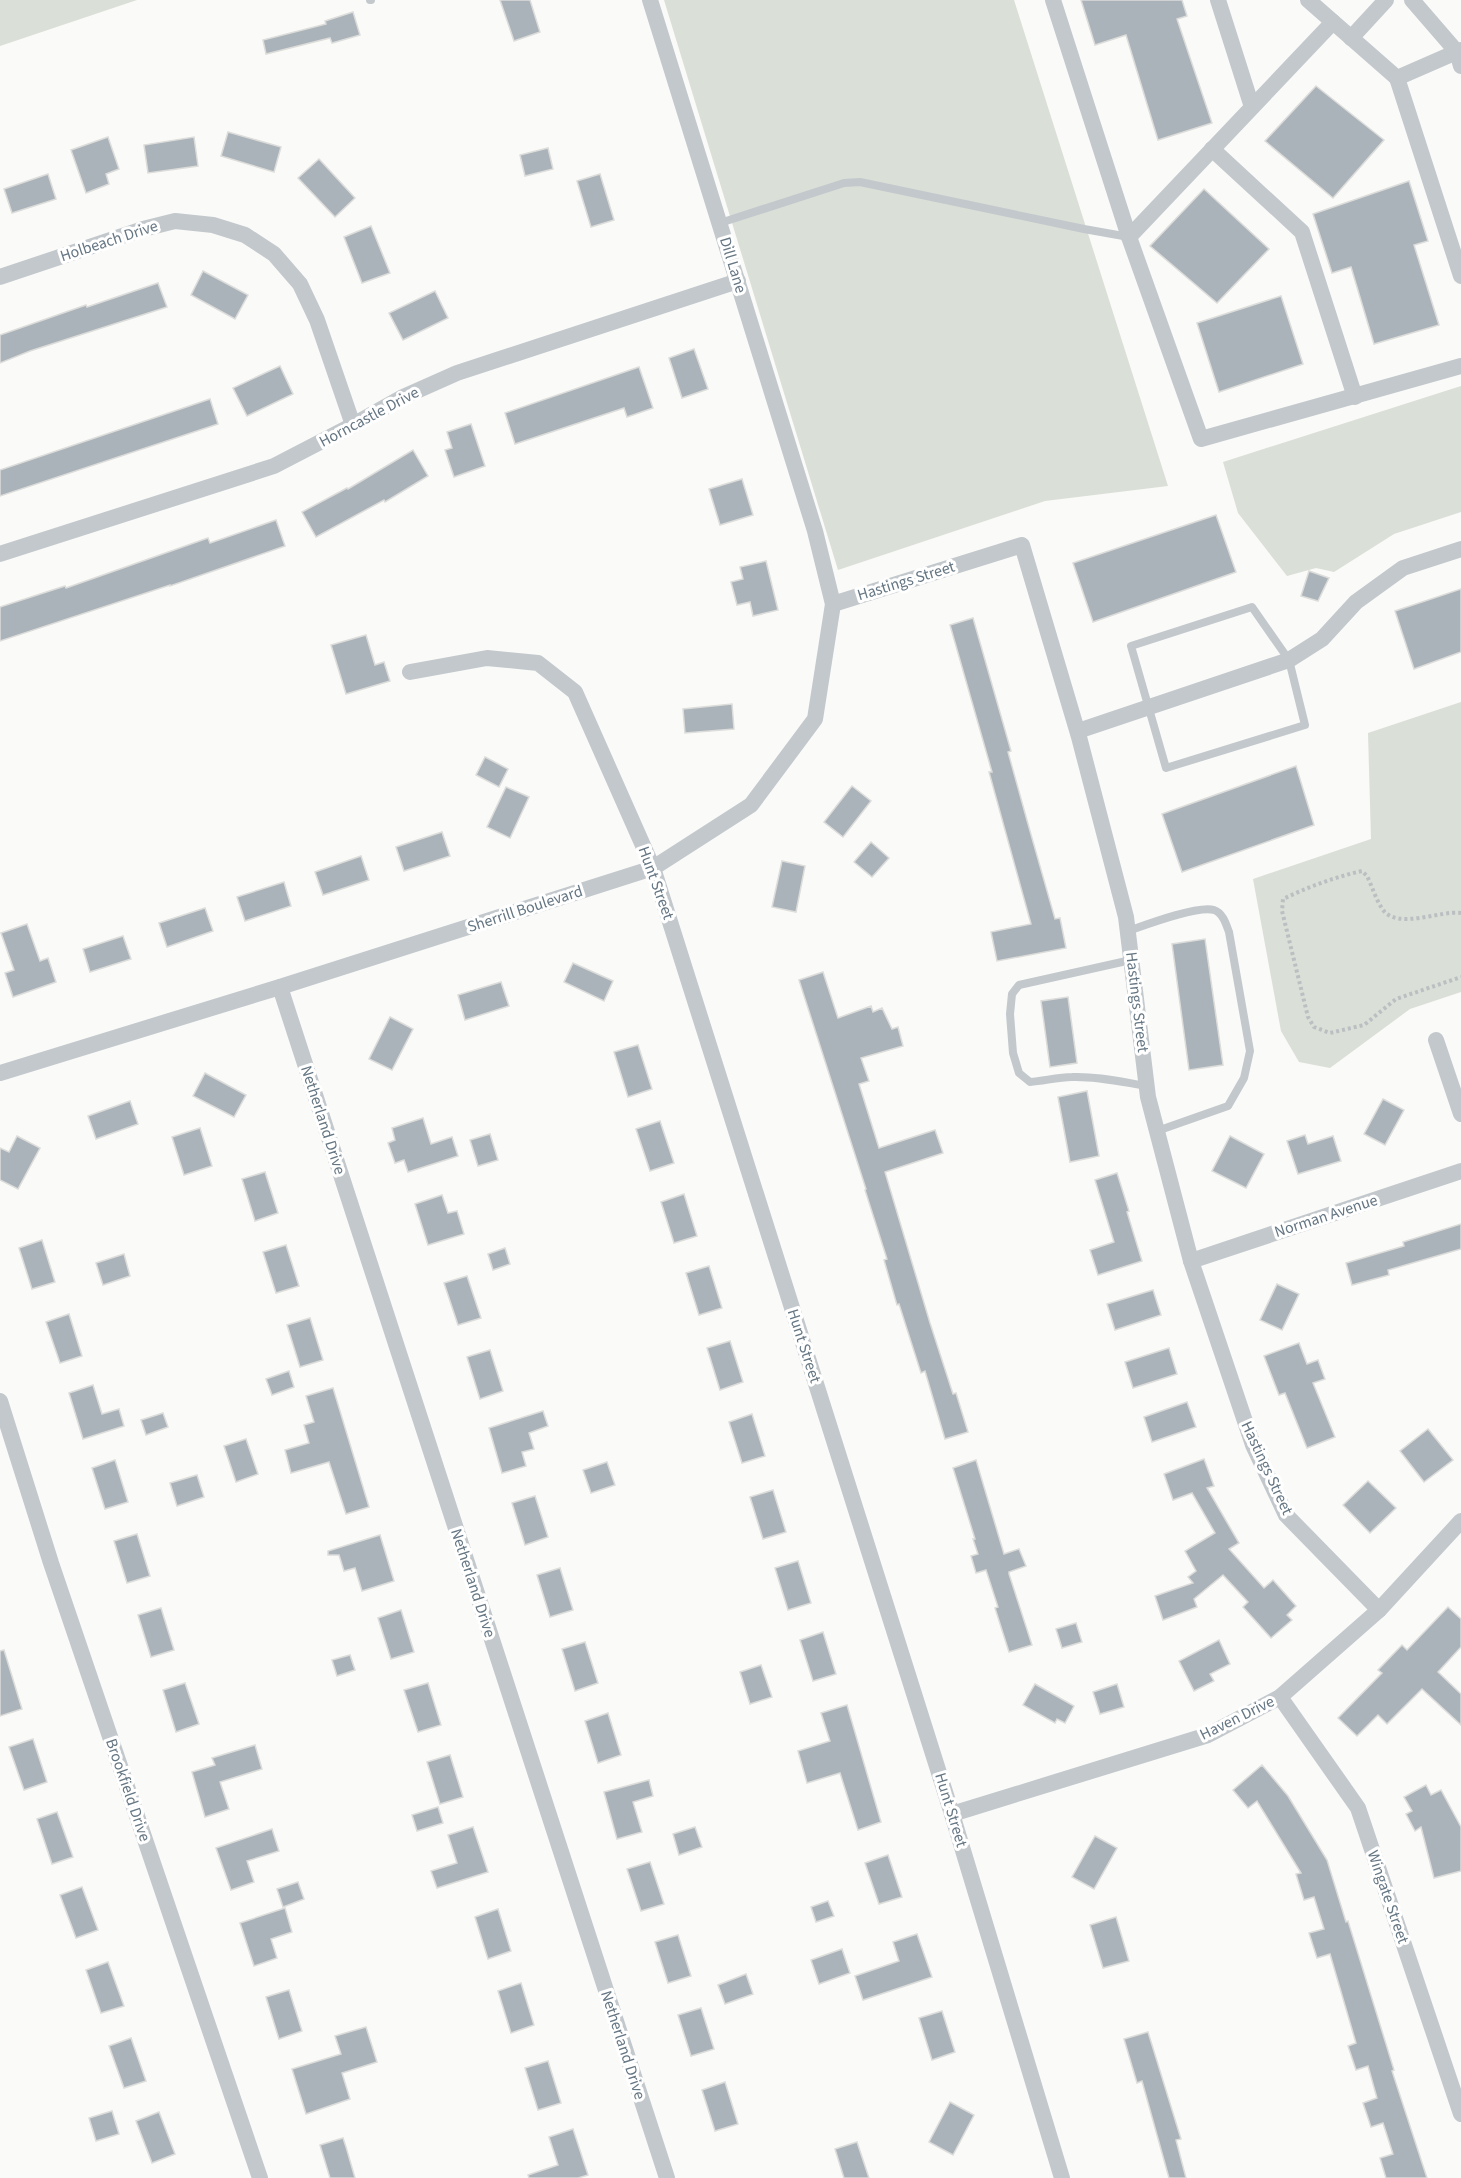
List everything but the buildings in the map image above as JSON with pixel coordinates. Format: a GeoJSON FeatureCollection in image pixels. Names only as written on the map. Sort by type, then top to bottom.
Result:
{"type":"FeatureCollection","features":[{"type":"Feature","properties":{"kind":"street","name":"Dill Lane"},"geometry":{"type":"LineString","coordinates":[[651,0],[815,531]]}},
{"type":"Feature","properties":{"kind":"street"},"geometry":{"type":"LineString","coordinates":[[1053,0],[1130,237],[1201,439],[1461,366]]}},
{"type":"Feature","properties":{"kind":"street"},"geometry":{"type":"LineString","coordinates":[[1218,0],[1252,107]]}},
{"type":"Feature","properties":{"kind":"street"},"geometry":{"type":"LineString","coordinates":[[1308,0],[1397,78],[1461,276]]}},
{"type":"Feature","properties":{"kind":"street"},"geometry":{"type":"LineString","coordinates":[[1351,38],[1386,0]]}},
{"type":"Feature","properties":{"kind":"street"},"geometry":{"type":"LineString","coordinates":[[1397,78],[1460,56],[1412,0]]}},
{"type":"Feature","properties":{"kind":"street"},"geometry":{"type":"LineString","coordinates":[[1130,237],[1333,22]]}},
{"type":"Feature","properties":{"kind":"street"},"geometry":{"type":"LineString","coordinates":[[1212,149],[1302,232],[1355,397]]}},
{"type":"Feature","properties":{"kind":"street","name":"Holbeach Drive"},"geometry":{"type":"LineString","coordinates":[[0,277],[143,229],[175,221],[213,225],[245,236],[274,254],[300,284],[316,320],[352,425]]}},
{"type":"Feature","properties":{"kind":"street","name":"Horncastle Drive"},"geometry":{"type":"LineString","coordinates":[[0,554],[274,466],[404,396],[457,373],[738,281]]}},
{"type":"Feature","properties":{"kind":"street","name":"Sherrill Boulevard"},"geometry":{"type":"LineString","coordinates":[[0,1073],[280,987],[653,867],[752,806],[815,719],[833,604],[815,531]]}},
{"type":"Feature","properties":{"kind":"street","name":"Hastings Street"},"geometry":{"type":"LineString","coordinates":[[833,604],[1022,545],[1078,731],[1126,917],[1147,1086],[1191,1261],[1253,1445],[1286,1515],[1379,1610]]}},
{"type":"Feature","properties":{"kind":"street"},"geometry":{"type":"LineString","coordinates":[[1078,731],[1289,660],[1322,639],[1356,602],[1403,568],[1461,549]]}},
{"type":"Feature","properties":{"kind":"street","name":"Hunt Street"},"geometry":{"type":"LineString","coordinates":[[410,672],[487,658],[538,663],[575,692],[653,867],[952,1814],[1062,2178]]}},
{"type":"Feature","properties":{"kind":"street","name":"Netherland Drive"},"geometry":{"type":"LineString","coordinates":[[280,987],[667,2178]]}},
{"type":"Feature","properties":{"kind":"street"},"geometry":{"type":"LineString","coordinates":[[1436,1040],[1461,1114]]}},
{"type":"Feature","properties":{"kind":"street","name":"Norman Avenue"},"geometry":{"type":"LineString","coordinates":[[1191,1261],[1461,1171]]}},
{"type":"Feature","properties":{"kind":"street","name":"Brookfield Drive"},"geometry":{"type":"LineString","coordinates":[[0,1401],[55,1574],[260,2178]]}},
{"type":"Feature","properties":{"kind":"street","name":"Haven Drive"},"geometry":{"type":"LineString","coordinates":[[952,1814],[1208,1735],[1280,1697],[1379,1610],[1461,1521]]}},
{"type":"Feature","properties":{"kind":"street","name":"Wingate Street"},"geometry":{"type":"LineString","coordinates":[[1280,1697],[1358,1808],[1457,2089],[1461,2114]]}},
{"type":"Feature","properties":{"kind":"lane"},"geometry":{"type":"LineString","coordinates":[[720,223],[844,183],[860,182],[1130,237]]}},
{"type":"Feature","properties":{"kind":"lane"},"geometry":{"type":"LineString","coordinates":[[1252,607],[1289,660],[1305,725],[1166,768],[1131,646],[1252,607]]}},
{"type":"Feature","properties":{"kind":"lane"},"geometry":{"type":"LineString","coordinates":[[1128,931],[1184,913],[1207,909],[1215,910],[1224,918],[1250,1051],[1244,1078],[1228,1106],[1157,1131]]}},
{"type":"Feature","properties":{"kind":"lane"},"geometry":{"type":"LineString","coordinates":[[1131,960],[1019,986],[1012,993],[1010,1014],[1013,1053],[1019,1073],[1030,1082],[1090,1077],[1147,1086]]}},
{"type":"Feature","properties":{"kind":"path"},"geometry":{"type":"LineString","coordinates":[[1461,913],[1404,920],[1394,918],[1384,911],[1367,876],[1362,871],[1302,890],[1283,899],[1282,910],[1308,1017],[1314,1027],[1330,1033],[1364,1025],[1396,999],[1461,977]]}},
{"type":"Feature","properties":{"kind":"shaded area"},"geometry":{"type":"Polygon","coordinates":[[[0,0],[137,0],[0,46],[0,0]]]}},
{"type":"Feature","properties":{"kind":"shaded area"},"geometry":{"type":"Polygon","coordinates":[[[664,0],[1014,0],[1168,486],[1045,501],[838,570],[664,0]]]}},
{"type":"Feature","properties":{"kind":"shaded area"},"geometry":{"type":"Polygon","coordinates":[[[1461,386],[1461,512],[1394,534],[1334,572],[1316,568],[1287,576],[1238,513],[1223,462],[1461,386]]]}},
{"type":"Feature","properties":{"kind":"shaded area"},"geometry":{"type":"Polygon","coordinates":[[[1461,702],[1461,992],[1410,1009],[1330,1068],[1299,1062],[1281,1031],[1253,879],[1371,839],[1368,733],[1461,702]]]}}]}
